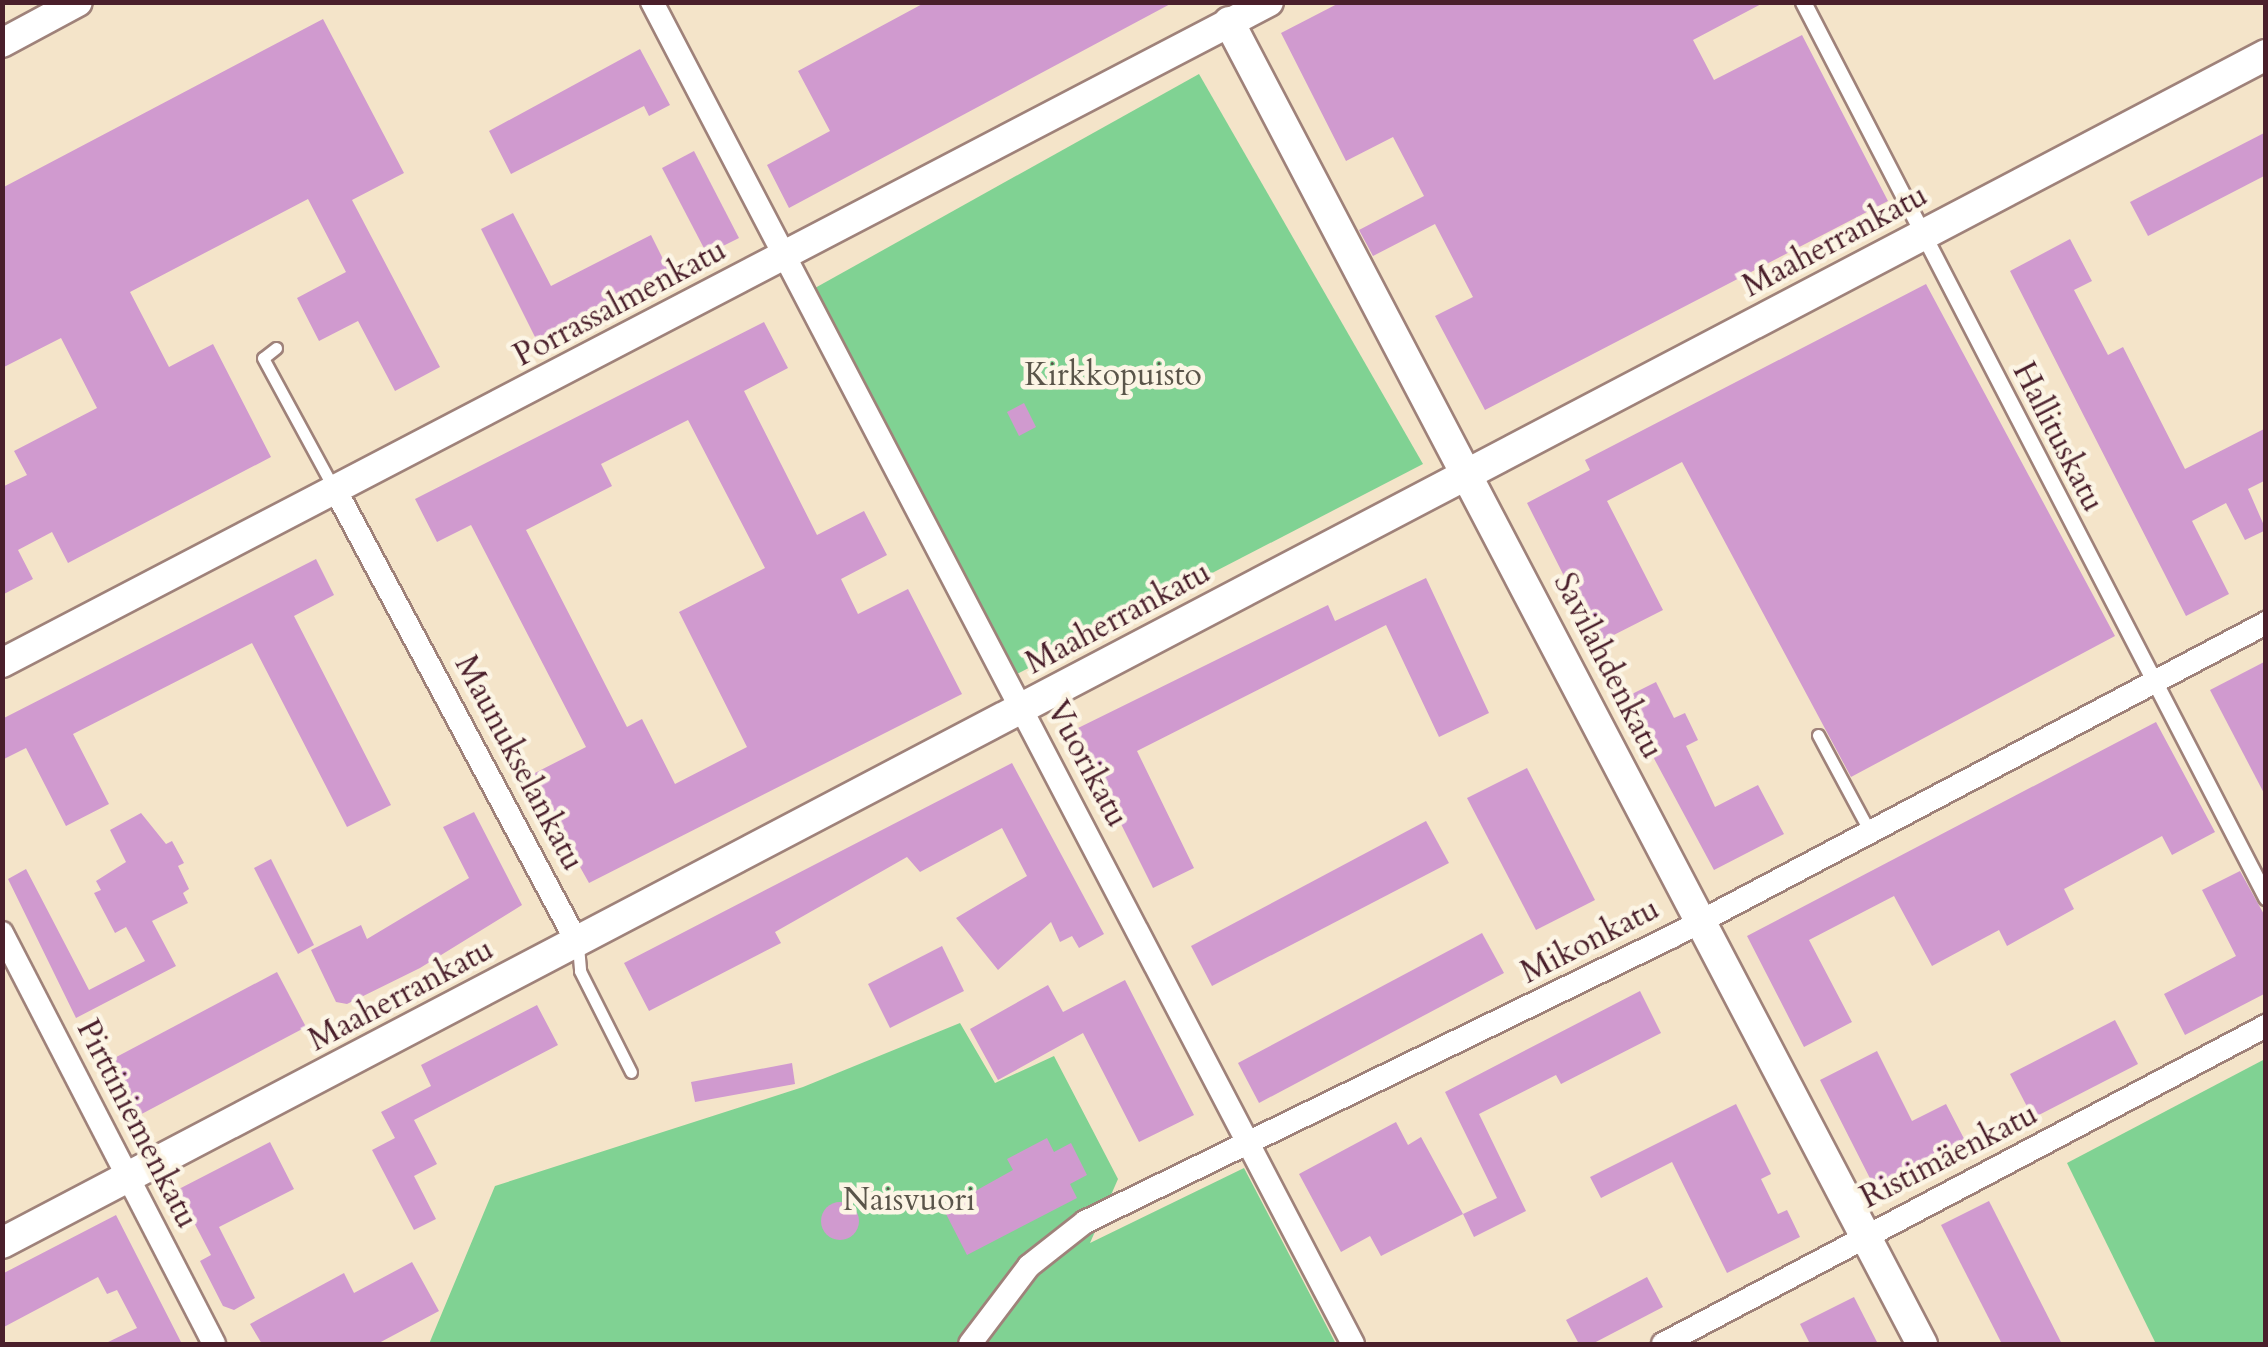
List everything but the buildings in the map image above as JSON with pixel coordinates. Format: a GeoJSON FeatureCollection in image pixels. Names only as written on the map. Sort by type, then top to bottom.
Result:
{"type":"FeatureCollection","features":[{"type":"Feature","properties":{"kind":"main road","name":"Savilahdenkatu"},"geometry":{"type":"LineString","coordinates":[[1229,22],[1469,473],[1922,1344]]}},
{"type":"Feature","properties":{"kind":"main road","name":"Maaherrankatu"},"geometry":{"type":"LineString","coordinates":[[2,1243],[2266,54]]}},
{"type":"Feature","properties":{"kind":"street"},"geometry":{"type":"LineString","coordinates":[[2,43],[78,2]]}},
{"type":"Feature","properties":{"kind":"street","name":"Vuorikatu"},"geometry":{"type":"LineString","coordinates":[[652,2],[781,258],[1353,1344]]}},
{"type":"Feature","properties":{"kind":"street","name":"Porrassalmenkatu"},"geometry":{"type":"LineString","coordinates":[[2,662],[1269,2]]}},
{"type":"Feature","properties":{"kind":"street","name":"Hallituskatu"},"geometry":{"type":"LineString","coordinates":[[1803,2],[2266,897]]}},
{"type":"Feature","properties":{"kind":"street","name":"Maunukselankatu"},"geometry":{"type":"LineString","coordinates":[[336,491],[577,942]]}},
{"type":"Feature","properties":{"kind":"street","name":"Mikonkatu"},"geometry":{"type":"LineString","coordinates":[[970,1344],[1029,1266],[1085,1222],[1250,1146],[1701,921],[2266,624]]}},
{"type":"Feature","properties":{"kind":"street","name":"Pirttiniemenkatu"},"geometry":{"type":"LineString","coordinates":[[2,933],[214,1344]]}},
{"type":"Feature","properties":{"kind":"street","name":"Ristimäenkatu"},"geometry":{"type":"LineString","coordinates":[[1663,1344],[2266,1026]]}},
{"type":"Feature","properties":{"kind":"lane"},"geometry":{"type":"LineString","coordinates":[[276,348],[263,358],[336,491]]}},
{"type":"Feature","properties":{"kind":"lane"},"geometry":{"type":"LineString","coordinates":[[1818,736],[1870,832]]}},
{"type":"Feature","properties":{"kind":"lane","name":"Maunukselankatu"},"geometry":{"type":"LineString","coordinates":[[577,942],[580,971],[630,1072]]}},
{"type":"Feature","properties":{"kind":"green space","name":"Kirkkopuisto"},"geometry":{"type":"Polygon","coordinates":[[[1199,74],[1423,464],[1017,674],[815,288],[1199,74]]]}},
{"type":"Feature","properties":{"kind":"green space","name":"Naisvuori"},"geometry":{"type":"Polygon","coordinates":[[[960,1023],[995,1083],[1054,1056],[1118,1179],[1090,1243],[1244,1168],[1336,1344],[429,1344],[495,1186],[803,1087],[960,1023]]]}},
{"type":"Feature","properties":{"kind":"green space"},"geometry":{"type":"Polygon","coordinates":[[[2265,1059],[2265,1344],[2156,1344],[2067,1163],[2265,1059]]]}}]}
